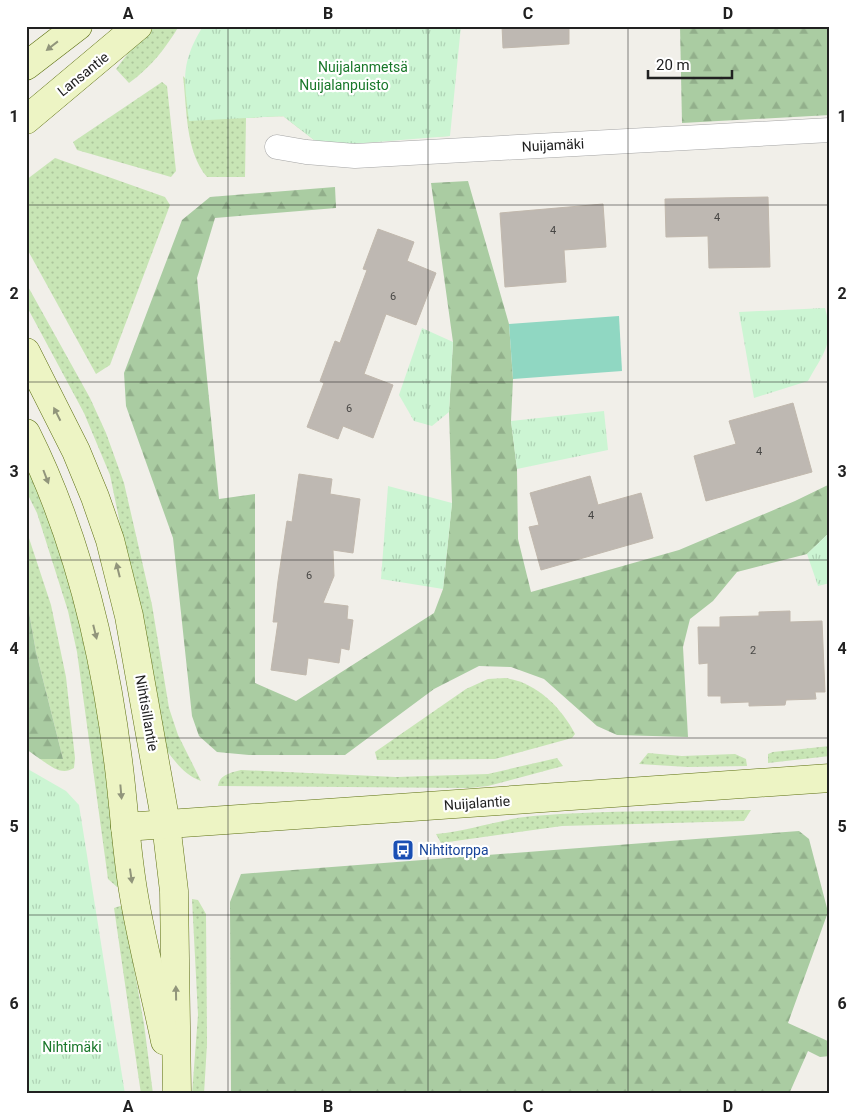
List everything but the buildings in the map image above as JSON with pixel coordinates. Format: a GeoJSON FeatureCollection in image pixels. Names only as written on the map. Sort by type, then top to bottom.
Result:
{"type":"FeatureCollection","features":[{"type":"Feature","properties":{"kind":"street"},"geometry":{"type":"LineString","coordinates":[[26,66],[78,26]]}},
{"type":"Feature","properties":{"kind":"street","name":"Lansantie"},"geometry":{"type":"LineString","coordinates":[[26,120],[138,26]]}},
{"type":"Feature","properties":{"kind":"street","name":"Nuijamäki"},"geometry":{"type":"LineString","coordinates":[[277,147],[306,152],[355,156],[830,130]]}},
{"type":"Feature","properties":{"kind":"street","name":"Nihtisillantie"},"geometry":{"type":"LineString","coordinates":[[26,352],[76,451],[110,540],[129,616],[166,824],[175,909],[177,1094]]}},
{"type":"Feature","properties":{"kind":"street","name":"Nihtisillantie"},"geometry":{"type":"LineString","coordinates":[[26,433],[40,460],[74,549],[99,648],[118,761],[134,896],[177,1094]]}},
{"type":"Feature","properties":{"kind":"street","name":"Nuijalantie"},"geometry":{"type":"LineString","coordinates":[[125,827],[830,778]]}},
{"type":"Feature","properties":{"kind":"green space"},"geometry":{"type":"Polygon","coordinates":[[[149,26],[179,26],[157,57],[129,83],[116,69],[149,26]]]}},
{"type":"Feature","properties":{"kind":"green space","name":"Nuijalanpuisto"},"geometry":{"type":"Polygon","coordinates":[[[203,26],[461,26],[450,136],[340,145],[318,143],[283,116],[189,121],[185,83],[187,62],[190,51],[203,26]]]}},
{"type":"Feature","properties":{"kind":"green space"},"geometry":{"type":"Polygon","coordinates":[[[680,26],[830,26],[830,115],[682,123],[680,26]]]}},
{"type":"Feature","properties":{"kind":"green space"},"geometry":{"type":"Polygon","coordinates":[[[183,76],[213,108],[281,116],[246,118],[245,177],[207,177],[200,167],[188,129],[183,76]]]}},
{"type":"Feature","properties":{"kind":"green space"},"geometry":{"type":"Polygon","coordinates":[[[162,82],[167,86],[176,171],[171,177],[77,150],[73,142],[162,82]]]}},
{"type":"Feature","properties":{"kind":"green space"},"geometry":{"type":"Polygon","coordinates":[[[283,116],[450,136],[318,143],[283,116]]]}},
{"type":"Feature","properties":{"kind":"green space"},"geometry":{"type":"Polygon","coordinates":[[[55,158],[165,197],[170,205],[110,365],[96,374],[26,247],[26,180],[55,158]]]}},
{"type":"Feature","properties":{"kind":"green space"},"geometry":{"type":"Polygon","coordinates":[[[468,181],[509,324],[513,379],[511,421],[517,469],[518,539],[531,592],[679,550],[795,501],[830,484],[830,532],[807,554],[737,572],[713,601],[690,619],[683,647],[688,737],[617,735],[597,726],[544,679],[511,667],[479,666],[434,689],[345,755],[249,755],[217,752],[199,736],[192,716],[173,538],[126,406],[124,373],[182,220],[210,197],[335,187],[336,208],[215,218],[197,278],[219,499],[255,494],[255,683],[296,701],[434,613],[443,589],[452,503],[449,412],[453,342],[431,183],[468,181]]]}},
{"type":"Feature","properties":{"kind":"green space"},"geometry":{"type":"Polygon","coordinates":[[[26,283],[90,398],[106,433],[124,483],[152,605],[169,708],[178,735],[201,781],[195,779],[178,765],[167,751],[110,475],[84,413],[26,305],[26,283]]]}},
{"type":"Feature","properties":{"kind":"green space"},"geometry":{"type":"Polygon","coordinates":[[[825,308],[829,330],[828,339],[823,354],[808,381],[754,398],[739,312],[825,308]]]}},
{"type":"Feature","properties":{"kind":"green space"},"geometry":{"type":"Polygon","coordinates":[[[619,316],[622,371],[513,379],[509,324],[619,316]]]}},
{"type":"Feature","properties":{"kind":"green space"},"geometry":{"type":"Polygon","coordinates":[[[422,328],[453,342],[449,412],[432,426],[414,421],[399,395],[422,328]]]}},
{"type":"Feature","properties":{"kind":"green space"},"geometry":{"type":"Polygon","coordinates":[[[604,411],[608,450],[517,469],[511,421],[604,411]]]}},
{"type":"Feature","properties":{"kind":"green space"},"geometry":{"type":"Polygon","coordinates":[[[26,464],[71,578],[94,672],[121,884],[117,887],[108,879],[77,652],[68,611],[37,513],[26,491],[26,464]]]}},
{"type":"Feature","properties":{"kind":"green space"},"geometry":{"type":"Polygon","coordinates":[[[388,486],[452,503],[443,589],[381,579],[388,486]]]}},
{"type":"Feature","properties":{"kind":"green space"},"geometry":{"type":"Polygon","coordinates":[[[26,529],[51,605],[66,677],[75,758],[74,768],[65,771],[60,771],[40,759],[63,759],[36,652],[26,595],[26,529]]]}},
{"type":"Feature","properties":{"kind":"green space"},"geometry":{"type":"Polygon","coordinates":[[[830,532],[830,583],[818,586],[807,554],[830,532]]]}},
{"type":"Feature","properties":{"kind":"green space"},"geometry":{"type":"Polygon","coordinates":[[[26,595],[36,652],[63,759],[40,759],[26,749],[26,595]]]}},
{"type":"Feature","properties":{"kind":"green space"},"geometry":{"type":"Polygon","coordinates":[[[505,678],[516,680],[537,690],[555,705],[575,734],[572,738],[495,759],[377,760],[375,752],[466,689],[488,679],[505,678]]]}},
{"type":"Feature","properties":{"kind":"green space"},"geometry":{"type":"Polygon","coordinates":[[[830,746],[830,756],[768,763],[768,754],[773,752],[830,746]]]}},
{"type":"Feature","properties":{"kind":"green space"},"geometry":{"type":"Polygon","coordinates":[[[648,753],[682,756],[735,754],[746,759],[747,766],[688,767],[639,764],[648,753]]]}},
{"type":"Feature","properties":{"kind":"green space"},"geometry":{"type":"Polygon","coordinates":[[[557,758],[563,766],[488,786],[469,788],[218,786],[224,776],[241,770],[396,777],[488,774],[557,758]]]}},
{"type":"Feature","properties":{"kind":"green space","name":"Nihtimäki"},"geometry":{"type":"Polygon","coordinates":[[[26,768],[66,791],[79,805],[125,1094],[26,1094],[26,768]]]}},
{"type":"Feature","properties":{"kind":"green space"},"geometry":{"type":"Polygon","coordinates":[[[751,810],[744,821],[562,826],[441,843],[436,834],[533,816],[615,812],[751,810]]]}},
{"type":"Feature","properties":{"kind":"green space"},"geometry":{"type":"Polygon","coordinates":[[[799,831],[809,839],[828,912],[788,1023],[830,1042],[830,1056],[820,1057],[808,1051],[789,1094],[231,1094],[230,902],[241,874],[799,831]]]}},
{"type":"Feature","properties":{"kind":"green space"},"geometry":{"type":"Polygon","coordinates":[[[192,899],[198,900],[206,914],[207,1044],[204,1094],[192,1094],[198,1015],[192,899]]]}},
{"type":"Feature","properties":{"kind":"green space"},"geometry":{"type":"Polygon","coordinates":[[[123,905],[144,1024],[153,1094],[141,1094],[114,908],[123,905]]]}},
{"type":"Feature","properties":{"kind":"place","name":"Nihtitorppa"},"geometry":{"type":"Point","coordinates":[403,850]}},
{"type":"Feature","properties":{"kind":"park label","name":"Nuijalanmetsä"},"geometry":{"type":"Point","coordinates":[363,67]}}]}
